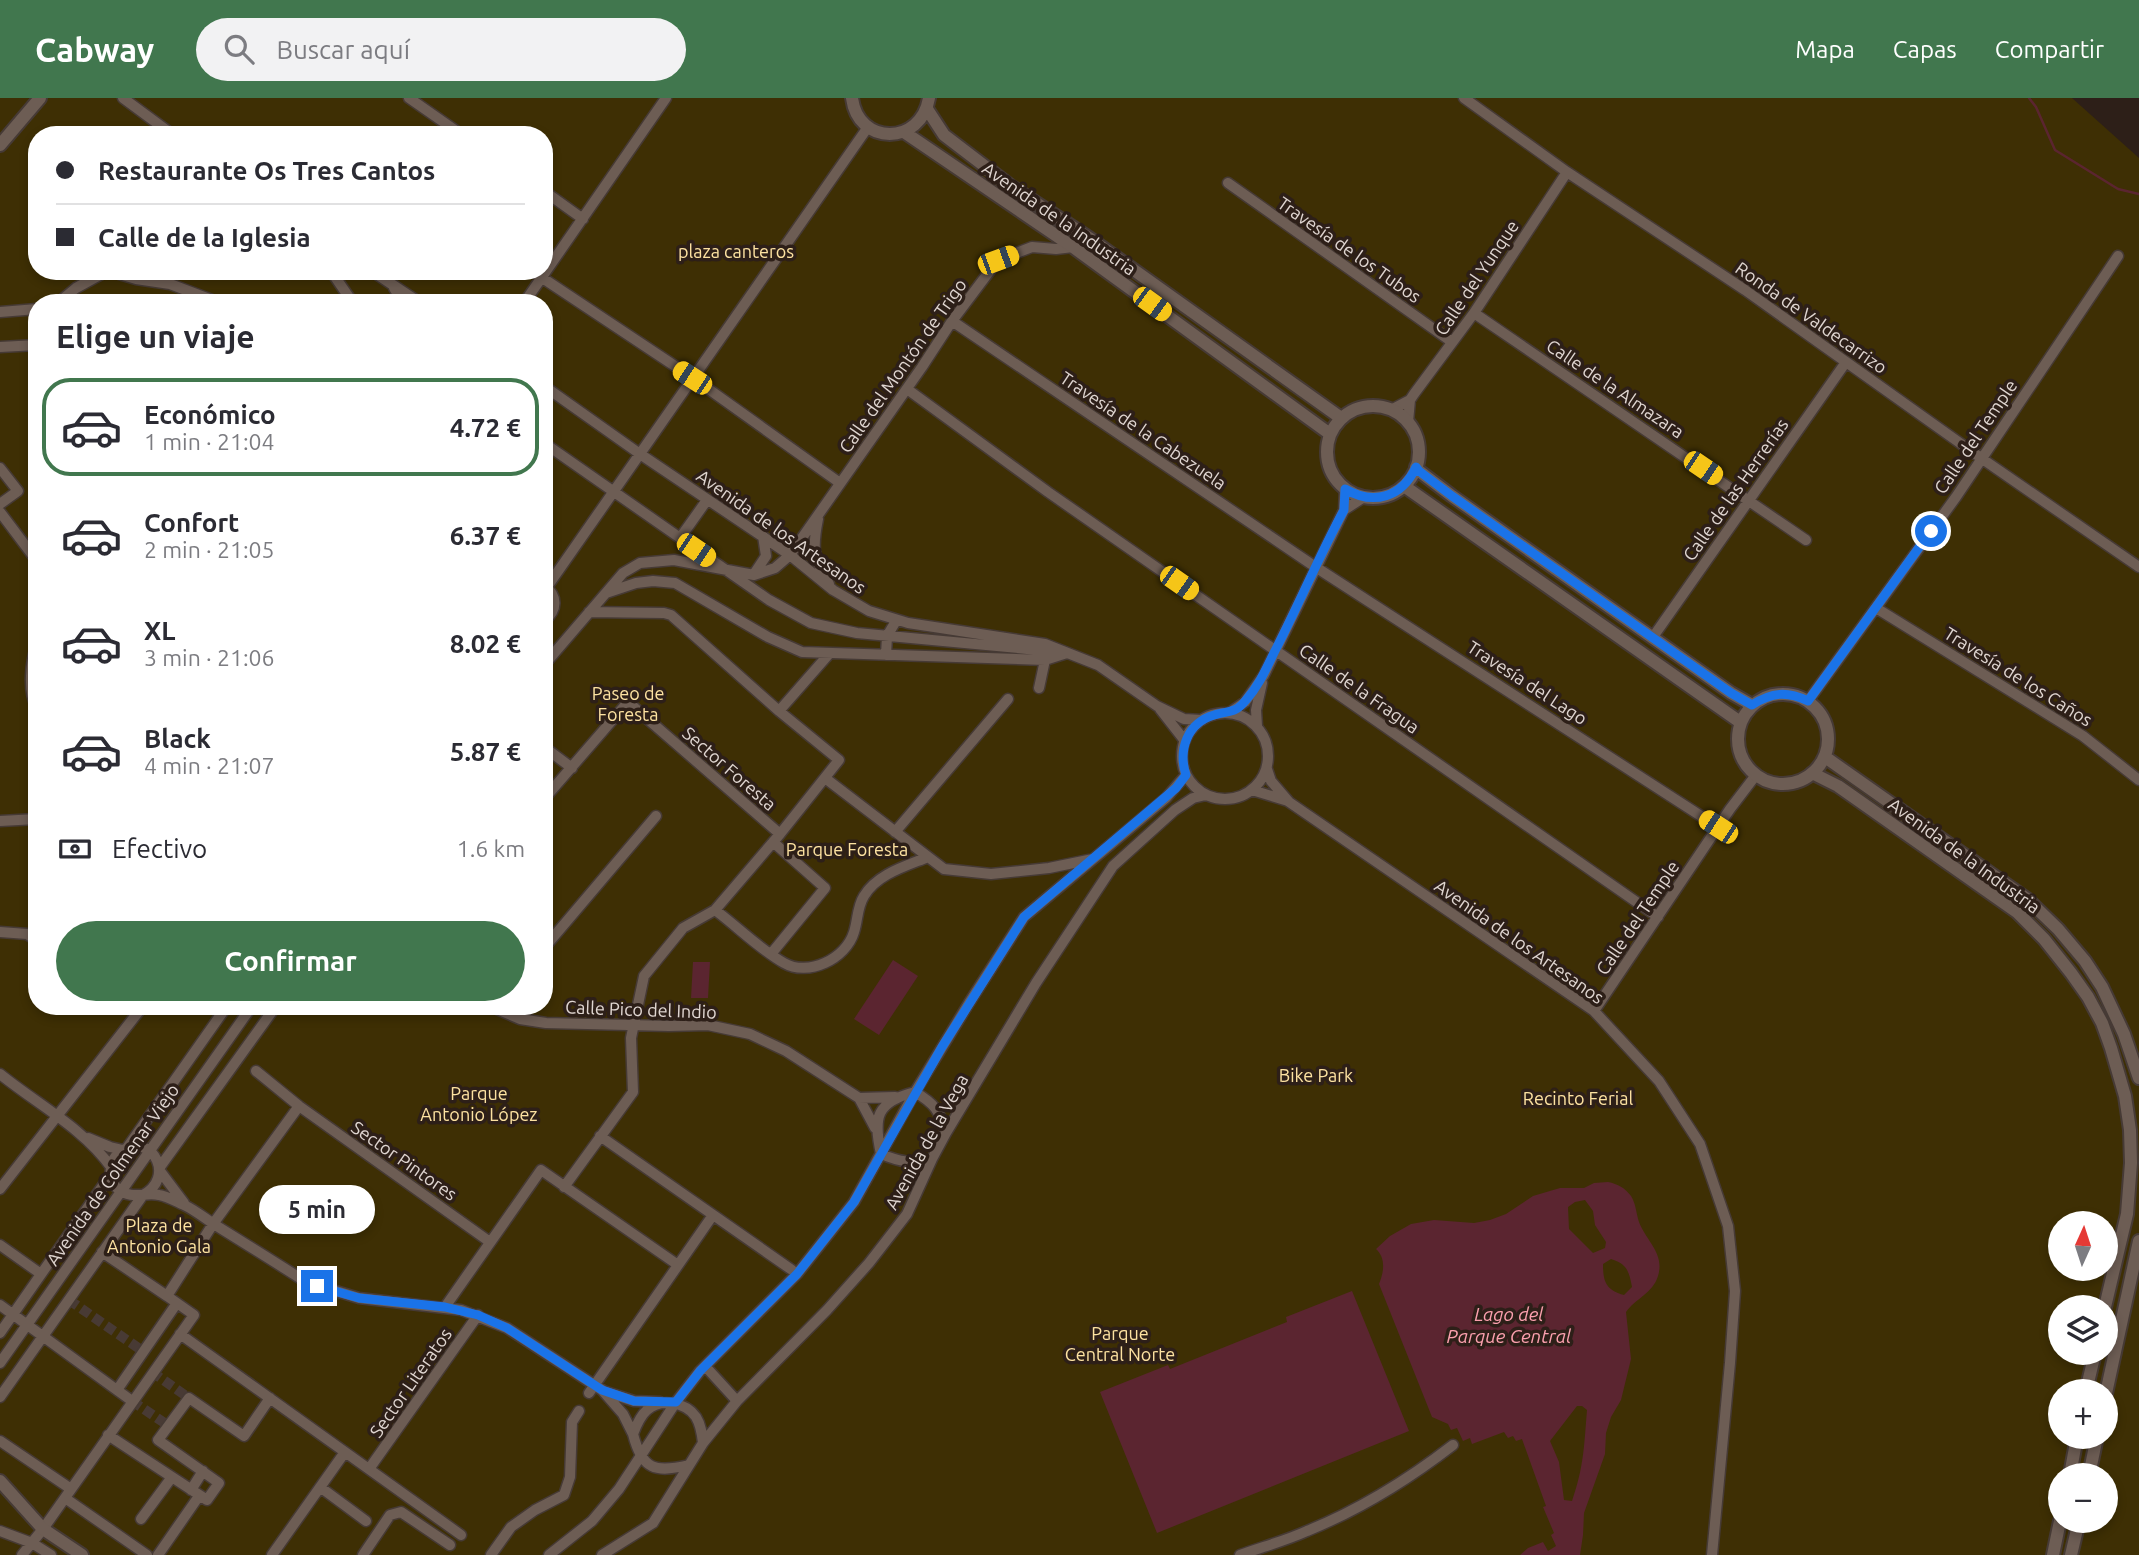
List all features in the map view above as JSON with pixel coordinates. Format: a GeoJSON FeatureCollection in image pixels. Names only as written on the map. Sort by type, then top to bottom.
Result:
{"type":"FeatureCollection","features":[{"type":"Feature","properties":{"kind":"street"},"geometry":{"type":"LineString","coordinates":[[0,145],[40,98]]}},
{"type":"Feature","properties":{"kind":"street"},"geometry":{"type":"LineString","coordinates":[[122,98],[161,126]]}},
{"type":"Feature","properties":{"kind":"street"},"geometry":{"type":"LineString","coordinates":[[409,98],[450,126]]}},
{"type":"Feature","properties":{"kind":"street"},"geometry":{"type":"LineString","coordinates":[[553,262],[666,98]]}},
{"type":"Feature","properties":{"kind":"street"},"geometry":{"type":"LineString","coordinates":[[852,98],[856,113],[868,127],[885,134],[904,132],[922,119],[928,104]]}},
{"type":"Feature","properties":{"kind":"street","name":"Ronda de Valdecarrizo"},"geometry":{"type":"LineString","coordinates":[[1464,98],[1567,172],[1745,290],[1980,458],[2139,566]]}},
{"type":"Feature","properties":{"kind":"street","name":"Avenida de la Industria"},"geometry":{"type":"LineString","coordinates":[[928,104],[944,135],[1012,187],[1341,418]]}},
{"type":"Feature","properties":{"kind":"street"},"geometry":{"type":"LineString","coordinates":[[553,576],[615,492],[868,127]]}},
{"type":"Feature","properties":{"kind":"street","name":"Avenida de la Industria"},"geometry":{"type":"LineString","coordinates":[[904,132],[1073,247],[1330,434]]}},
{"type":"Feature","properties":{"kind":"street","name":"Calle del Yunque"},"geometry":{"type":"LineString","coordinates":[[1391,410],[1410,400],[1474,313],[1567,172]]}},
{"type":"Feature","properties":{"kind":"street","name":"Travesía de los Tubos"},"geometry":{"type":"LineString","coordinates":[[1228,183],[1452,342]]}},
{"type":"Feature","properties":{"kind":"street"},"geometry":{"type":"LineString","coordinates":[[553,197],[583,219]]}},
{"type":"Feature","properties":{"kind":"street","name":"Calle del Montón de Trigo"},"geometry":{"type":"LineString","coordinates":[[790,555],[952,321],[998,260],[1032,247],[1073,247]]}},
{"type":"Feature","properties":{"kind":"street","name":"Calle del Temple"},"geometry":{"type":"LineString","coordinates":[[1808,701],[1956,497],[2118,256]]}},
{"type":"Feature","properties":{"kind":"street"},"geometry":{"type":"LineString","coordinates":[[69,294],[91,280]]}},
{"type":"Feature","properties":{"kind":"street"},"geometry":{"type":"LineString","coordinates":[[143,280],[170,284],[196,294]]}},
{"type":"Feature","properties":{"kind":"street"},"geometry":{"type":"LineString","coordinates":[[385,280],[406,294]]}},
{"type":"Feature","properties":{"kind":"street"},"geometry":{"type":"LineString","coordinates":[[545,280],[840,483]]}},
{"type":"Feature","properties":{"kind":"street"},"geometry":{"type":"LineString","coordinates":[[392,285],[398,294]]}},
{"type":"Feature","properties":{"kind":"street"},"geometry":{"type":"LineString","coordinates":[[0,313],[28,310]]}},
{"type":"Feature","properties":{"kind":"street","name":"Calle de la Almazara"},"geometry":{"type":"LineString","coordinates":[[1474,313],[1806,540]]}},
{"type":"Feature","properties":{"kind":"street","name":"Travesía de la Cabezuela"},"geometry":{"type":"LineString","coordinates":[[952,321],[1317,568]]}},
{"type":"Feature","properties":{"kind":"street"},"geometry":{"type":"LineString","coordinates":[[0,347],[28,345]]}},
{"type":"Feature","properties":{"kind":"street","name":"Calle de las Herrerías"},"geometry":{"type":"LineString","coordinates":[[1653,638],[1846,362]]}},
{"type":"Feature","properties":{"kind":"street","name":"Calle de la Fragua"},"geometry":{"type":"LineString","coordinates":[[907,388],[1048,492],[1658,917]]}},
{"type":"Feature","properties":{"kind":"street","name":"Avenida de los Artesanos"},"geometry":{"type":"LineString","coordinates":[[553,392],[790,555],[833,590],[869,611],[896,621],[1045,644],[1098,665],[1157,706],[1184,719],[1202,720]]}},
{"type":"Feature","properties":{"kind":"street"},"geometry":{"type":"LineString","coordinates":[[1408,422],[1410,400]]}},
{"type":"Feature","properties":{"kind":"street"},"geometry":{"type":"LineString","coordinates":[[1365,407],[1391,410],[1408,422],[1416,436],[1419,451],[1411,477],[1404,486],[1385,496],[1364,497],[1345,489],[1334,478],[1328,464],[1330,434],[1341,418],[1352,411],[1365,407]]}},
{"type":"Feature","properties":{"kind":"street","name":"Avenida de los Artesanos"},"geometry":{"type":"LineString","coordinates":[[553,449],[769,600],[811,623],[857,633],[1067,653]]}},
{"type":"Feature","properties":{"kind":"street"},"geometry":{"type":"LineString","coordinates":[[0,467],[18,491],[0,504]]}},
{"type":"Feature","properties":{"kind":"street"},"geometry":{"type":"LineString","coordinates":[[1416,467],[1452,496],[1731,693],[1752,705]]}},
{"type":"Feature","properties":{"kind":"street"},"geometry":{"type":"LineString","coordinates":[[1404,486],[1741,722]]}},
{"type":"Feature","properties":{"kind":"street"},"geometry":{"type":"LineString","coordinates":[[1229,713],[1245,702],[1264,675],[1344,510],[1345,489]]}},
{"type":"Feature","properties":{"kind":"street"},"geometry":{"type":"LineString","coordinates":[[1344,510],[1364,497]]}},
{"type":"Feature","properties":{"kind":"street"},"geometry":{"type":"LineString","coordinates":[[680,538],[707,500]]}},
{"type":"Feature","properties":{"kind":"street"},"geometry":{"type":"LineString","coordinates":[[0,512],[28,549]]}},
{"type":"Feature","properties":{"kind":"street"},"geometry":{"type":"LineString","coordinates":[[818,515],[814,540],[817,564],[833,590]]}},
{"type":"Feature","properties":{"kind":"street"},"geometry":{"type":"LineString","coordinates":[[754,575],[766,556],[763,536]]}},
{"type":"Feature","properties":{"kind":"street"},"geometry":{"type":"LineString","coordinates":[[553,654],[624,573],[640,563],[674,560],[754,575],[775,568],[790,555]]}},
{"type":"Feature","properties":{"kind":"street","name":"Travesía del Lago"},"geometry":{"type":"LineString","coordinates":[[1317,568],[1718,827]]}},
{"type":"Feature","properties":{"kind":"street"},"geometry":{"type":"LineString","coordinates":[[606,593],[636,583],[675,583],[781,644],[802,652],[1045,660],[1067,653]]}},
{"type":"Feature","properties":{"kind":"street"},"geometry":{"type":"LineString","coordinates":[[553,593],[553,612]]}},
{"type":"Feature","properties":{"kind":"street","name":"Travesía de los Caños"},"geometry":{"type":"LineString","coordinates":[[1877,607],[2083,736],[2139,780]]}},
{"type":"Feature","properties":{"kind":"street","name":"Sector Foresta"},"geometry":{"type":"LineString","coordinates":[[589,612],[671,615],[839,760],[715,910],[683,928],[644,975],[633,1025]]}},
{"type":"Feature","properties":{"kind":"street"},"geometry":{"type":"LineString","coordinates":[[886,656],[887,636],[896,621]]}},
{"type":"Feature","properties":{"kind":"street"},"geometry":{"type":"LineString","coordinates":[[779,710],[829,654]]}},
{"type":"Feature","properties":{"kind":"street"},"geometry":{"type":"LineString","coordinates":[[1039,688],[1045,660]]}},
{"type":"Feature","properties":{"kind":"street"},"geometry":{"type":"LineString","coordinates":[[1257,726],[1256,710],[1264,675]]}},
{"type":"Feature","properties":{"kind":"street"},"geometry":{"type":"LineString","coordinates":[[1780,693],[1795,695],[1808,701],[1820,712],[1827,726],[1829,741],[1825,757],[1812,773],[1799,781],[1784,784],[1769,782],[1746,765],[1739,751],[1738,737],[1741,722],[1752,705],[1765,697],[1780,693]]}},
{"type":"Feature","properties":{"kind":"street"},"geometry":{"type":"LineString","coordinates":[[895,832],[1008,699]]}},
{"type":"Feature","properties":{"kind":"street","name":"Sector Foresta"},"geometry":{"type":"LineString","coordinates":[[553,789],[628,702],[777,838]]}},
{"type":"Feature","properties":{"kind":"street","name":"Avenida de los Artesanos"},"geometry":{"type":"LineString","coordinates":[[1157,706],[1185,741]]}},
{"type":"Feature","properties":{"kind":"street"},"geometry":{"type":"LineString","coordinates":[[1229,713],[1257,726],[1267,746],[1269,757],[1263,777],[1252,790],[1229,799],[1206,795],[1191,783],[1183,764],[1185,741],[1192,729],[1215,714],[1229,713]]}},
{"type":"Feature","properties":{"kind":"street"},"geometry":{"type":"LineString","coordinates":[[553,754],[572,768]]}},
{"type":"Feature","properties":{"kind":"street","name":"Avenida de la Industria"},"geometry":{"type":"LineString","coordinates":[[1825,757],[2027,899],[2058,929],[2085,961],[2102,988],[2139,1074]]}},
{"type":"Feature","properties":{"kind":"street","name":"Avenida de los Artesanos"},"geometry":{"type":"LineString","coordinates":[[1267,769],[1271,781],[1289,802],[1594,1011],[1659,1081],[1700,1144],[1728,1226],[1735,1291],[1712,1555]]}},
{"type":"Feature","properties":{"kind":"street","name":"Avenida de la Industria"},"geometry":{"type":"LineString","coordinates":[[1812,773],[1838,786],[2017,912],[2044,939],[2088,997],[2111,1048],[2125,1096],[2130,1130],[2132,1163],[2127,1214],[2108,1295]]}},
{"type":"Feature","properties":{"kind":"street","name":"Avenida de la Vega"},"geometry":{"type":"LineString","coordinates":[[549,1555],[592,1521],[619,1489],[676,1402],[705,1366],[797,1274],[854,1202],[915,1092],[1024,917],[1166,798],[1186,775]]}},
{"type":"Feature","properties":{"kind":"street","name":"Calle del Temple"},"geometry":{"type":"LineString","coordinates":[[1594,1011],[1756,775]]}},
{"type":"Feature","properties":{"kind":"street"},"geometry":{"type":"LineString","coordinates":[[825,778],[944,869],[991,874],[1049,868],[1095,858]]}},
{"type":"Feature","properties":{"kind":"street","name":"Avenida de los Artesanos"},"geometry":{"type":"LineString","coordinates":[[1252,790],[1289,802]]}},
{"type":"Feature","properties":{"kind":"street","name":"Avenida de la Vega"},"geometry":{"type":"LineString","coordinates":[[602,1555],[653,1523],[703,1443],[737,1401],[827,1310],[869,1263],[907,1214],[946,1133],[1036,983],[1113,866],[1175,810],[1193,798],[1206,795]]}},
{"type":"Feature","properties":{"kind":"street"},"geometry":{"type":"LineString","coordinates":[[553,937],[656,816]]}},
{"type":"Feature","properties":{"kind":"street"},"geometry":{"type":"LineString","coordinates":[[0,821],[28,819]]}},
{"type":"Feature","properties":{"kind":"street"},"geometry":{"type":"LineString","coordinates":[[771,954],[825,888],[777,838]]}},
{"type":"Feature","properties":{"kind":"street"},"geometry":{"type":"LineString","coordinates":[[715,910],[786,964],[800,969],[820,966],[840,953],[854,934],[864,895],[892,872],[928,857]]}},
{"type":"Feature","properties":{"kind":"street"},"geometry":{"type":"LineString","coordinates":[[0,932],[28,935]]}},
{"type":"Feature","properties":{"kind":"street"},"geometry":{"type":"LineString","coordinates":[[0,1189],[136,1015]]}},
{"type":"Feature","properties":{"kind":"street","name":"Avenida de Colmenar Viejo"},"geometry":{"type":"LineString","coordinates":[[0,1333],[111,1171],[113,1160],[125,1149],[221,1015]]}},
{"type":"Feature","properties":{"kind":"street","name":"Avenida de Colmenar Viejo"},"geometry":{"type":"LineString","coordinates":[[0,1363],[246,1015]]}},
{"type":"Feature","properties":{"kind":"street","name":"Avenida de Colmenar Viejo"},"geometry":{"type":"LineString","coordinates":[[0,1396],[143,1195],[155,1186],[160,1169],[270,1015]]}},
{"type":"Feature","properties":{"kind":"street","name":"Calle Pico del Indio"},"geometry":{"type":"LineString","coordinates":[[511,1015],[546,1023],[708,1025],[750,1034],[786,1051],[859,1098],[875,1128],[881,1154]]}},
{"type":"Feature","properties":{"kind":"street"},"geometry":{"type":"LineString","coordinates":[[564,1187],[633,1091],[633,1025]]}},
{"type":"Feature","properties":{"kind":"street","name":"Sector Pintores"},"geometry":{"type":"LineString","coordinates":[[256,1071],[299,1107],[490,1242]]}},
{"type":"Feature","properties":{"kind":"street"},"geometry":{"type":"LineString","coordinates":[[0,1074],[82,1135],[110,1147],[143,1148],[149,1151],[187,1206]]}},
{"type":"Feature","properties":{"kind":"street"},"geometry":{"type":"LineString","coordinates":[[859,1098],[895,1097],[915,1092],[933,1103],[942,1118],[946,1133]]}},
{"type":"Feature","properties":{"kind":"street"},"geometry":{"type":"LineString","coordinates":[[875,1128],[882,1111],[895,1097]]}},
{"type":"Feature","properties":{"kind":"street"},"geometry":{"type":"LineString","coordinates":[[167,1296],[213,1224],[299,1107]]}},
{"type":"Feature","properties":{"kind":"street"},"geometry":{"type":"LineString","coordinates":[[82,1135],[111,1171],[112,1181],[121,1191],[128,1195],[159,1195],[187,1206],[306,1282],[359,1298],[445,1307],[478,1315],[507,1328],[595,1389],[623,1414],[640,1456],[654,1468],[669,1470],[689,1465]]}},
{"type":"Feature","properties":{"kind":"street"},"geometry":{"type":"LineString","coordinates":[[600,1136],[792,1270]]}},
{"type":"Feature","properties":{"kind":"street"},"geometry":{"type":"LineString","coordinates":[[881,1154],[900,1162],[916,1163],[932,1159]]}},
{"type":"Feature","properties":{"kind":"street"},"geometry":{"type":"LineString","coordinates":[[445,1307],[541,1170],[678,1265]]}},
{"type":"Feature","properties":{"kind":"street"},"geometry":{"type":"LineString","coordinates":[[595,1389],[713,1215]]}},
{"type":"Feature","properties":{"kind":"street"},"geometry":{"type":"LineString","coordinates":[[2109,1379],[2139,1241]]}},
{"type":"Feature","properties":{"kind":"street"},"geometry":{"type":"LineString","coordinates":[[0,1245],[41,1274]]}},
{"type":"Feature","properties":{"kind":"street"},"geometry":{"type":"LineString","coordinates":[[22,1555],[194,1315],[102,1252]]}},
{"type":"Feature","properties":{"kind":"street"},"geometry":{"type":"LineString","coordinates":[[117,1390],[177,1303]]}},
{"type":"Feature","properties":{"kind":"street"},"geometry":{"type":"LineString","coordinates":[[0,1305],[132,1401]]}},
{"type":"Feature","properties":{"kind":"street","name":"Sector Literatos"},"geometry":{"type":"LineString","coordinates":[[369,1469],[478,1315]]}},
{"type":"Feature","properties":{"kind":"street"},"geometry":{"type":"LineString","coordinates":[[180,1334],[461,1535]]}},
{"type":"Feature","properties":{"kind":"street"},"geometry":{"type":"LineString","coordinates":[[144,1352],[159,1363]]}},
{"type":"Feature","properties":{"kind":"street"},"geometry":{"type":"LineString","coordinates":[[705,1366],[737,1401]]}},
{"type":"Feature","properties":{"kind":"street"},"geometry":{"type":"LineString","coordinates":[[595,1389],[634,1401],[676,1402],[694,1414],[700,1426],[703,1443]]}},
{"type":"Feature","properties":{"kind":"street"},"geometry":{"type":"LineString","coordinates":[[108,1435],[207,1500],[219,1483],[158,1440],[189,1398],[244,1436],[270,1398]]}},
{"type":"Feature","properties":{"kind":"street"},"geometry":{"type":"LineString","coordinates":[[633,1434],[647,1409],[676,1402]]}},
{"type":"Feature","properties":{"kind":"street"},"geometry":{"type":"LineString","coordinates":[[491,1555],[511,1527],[535,1510],[564,1495],[570,1477],[572,1422],[579,1411]]}},
{"type":"Feature","properties":{"kind":"street"},"geometry":{"type":"LineString","coordinates":[[0,1441],[148,1555]]}},
{"type":"Feature","properties":{"kind":"street"},"geometry":{"type":"LineString","coordinates":[[1240,1555],[1307,1532],[1368,1501],[1427,1466],[1453,1445]]}},
{"type":"Feature","properties":{"kind":"street"},"geometry":{"type":"LineString","coordinates":[[272,1555],[345,1452]]}},
{"type":"Feature","properties":{"kind":"street"},"geometry":{"type":"LineString","coordinates":[[158,1555],[195,1493],[203,1472]]}},
{"type":"Feature","properties":{"kind":"street"},"geometry":{"type":"LineString","coordinates":[[141,1519],[172,1477]]}},
{"type":"Feature","properties":{"kind":"street"},"geometry":{"type":"LineString","coordinates":[[0,1481],[43,1529],[82,1555]]}},
{"type":"Feature","properties":{"kind":"street"},"geometry":{"type":"LineString","coordinates":[[320,1487],[366,1521]]}},
{"type":"Feature","properties":{"kind":"street"},"geometry":{"type":"LineString","coordinates":[[363,1555],[390,1515],[401,1513],[450,1545]]}},
{"type":"Feature","properties":{"kind":"street"},"geometry":{"type":"LineString","coordinates":[[0,1531],[32,1543],[51,1555]]}},
{"type":"Feature","properties":{"kind":"street"},"geometry":{"type":"LineString","coordinates":[[2053,1555],[2058,1533]]}},
{"type":"Feature","properties":{"kind":"street"},"geometry":{"type":"LineString","coordinates":[[2071,1555],[2076,1533]]}},
{"type":"Feature","properties":{"kind":"green space"},"geometry":{"type":"Polygon","coordinates":[[[0,98],[2072,98],[2139,158],[2139,1555],[0,1555],[0,98]]]}},
{"type":"Feature","properties":{"kind":"water"},"geometry":{"type":"Polygon","coordinates":[[[893,960],[918,976],[879,1035],[854,1019],[893,960]]]}},
{"type":"Feature","properties":{"kind":"water"},"geometry":{"type":"Polygon","coordinates":[[[693,962],[710,962],[708,998],[691,998],[693,962]]]}},
{"type":"Feature","properties":{"kind":"water","name":"Lago del Parque Central"},"geometry":{"type":"Polygon","coordinates":[[[1594,1183],[1615,1184],[1631,1196],[1642,1229],[1657,1254],[1658,1276],[1652,1287],[1626,1312],[1631,1359],[1621,1400],[1606,1433],[1605,1454],[1584,1513],[1580,1555],[1520,1555],[1528,1548],[1543,1542],[1548,1551],[1556,1546],[1551,1535],[1554,1533],[1543,1507],[1546,1506],[1522,1439],[1516,1441],[1513,1436],[1508,1438],[1504,1432],[1472,1444],[1470,1438],[1463,1441],[1457,1428],[1451,1430],[1448,1424],[1432,1417],[1379,1284],[1383,1265],[1376,1249],[1390,1236],[1411,1224],[1434,1220],[1474,1223],[1490,1220],[1506,1214],[1533,1196],[1560,1188],[1584,1188],[1594,1183]],[[1585,1200],[1568,1207],[1569,1229],[1593,1253],[1605,1248],[1606,1242],[1595,1225],[1593,1211],[1585,1200]],[[1611,1259],[1603,1264],[1609,1288],[1624,1295],[1632,1287],[1626,1269],[1621,1263],[1611,1259]],[[1577,1406],[1550,1441],[1559,1462],[1564,1500],[1572,1501],[1581,1466],[1587,1410],[1577,1406]]]}},
{"type":"Feature","properties":{"kind":"water"},"geometry":{"type":"Polygon","coordinates":[[[1352,1291],[1409,1431],[1157,1533],[1100,1392],[1168,1365],[1170,1369],[1287,1322],[1286,1317],[1352,1291]]]}},
{"type":"Feature","properties":{"kind":"waterway"},"geometry":{"type":"LineString","coordinates":[[2029,98],[2036,107],[2055,150],[2118,189],[2139,194]]}},
{"type":"Feature","properties":{"kind":"tunnel"},"geometry":{"type":"LineString","coordinates":[[69,1300],[144,1352]]}},
{"type":"Feature","properties":{"kind":"tunnel"},"geometry":{"type":"LineString","coordinates":[[152,1372],[189,1398]]}},
{"type":"Feature","properties":{"kind":"tunnel"},"geometry":{"type":"LineString","coordinates":[[132,1401],[169,1426]]}},
{"type":"Feature","properties":{"kind":"route"},"geometry":{"type":"LineString","coordinates":[[317,1286],[359,1298],[445,1307],[478,1315],[507,1328],[602,1390],[634,1401],[676,1402],[700,1371],[797,1274],[854,1202],[915,1092],[1024,917],[1176,788],[1186,775],[1182,752],[1192,729],[1202,720],[1215,714],[1229,713],[1245,702],[1264,675],[1317,568],[1344,510],[1345,489],[1364,497],[1378,498],[1392,494],[1404,486],[1416,467],[1452,496],[1731,693],[1752,705],[1765,697],[1780,693],[1795,695],[1808,701],[1931,531]]}},
{"type":"Feature","properties":{"kind":"park label","name":"plaza canteros"},"geometry":{"type":"Point","coordinates":[736,252]}},
{"type":"Feature","properties":{"kind":"park label","name":"Paseo de Foresta"},"geometry":{"type":"Point","coordinates":[628,704]}},
{"type":"Feature","properties":{"kind":"park label","name":"Parque Foresta"},"geometry":{"type":"Point","coordinates":[847,850]}},
{"type":"Feature","properties":{"kind":"park label","name":"Bike Park"},"geometry":{"type":"Point","coordinates":[1316,1076]}},
{"type":"Feature","properties":{"kind":"park label","name":"Recinto Ferial"},"geometry":{"type":"Point","coordinates":[1578,1099]}},
{"type":"Feature","properties":{"kind":"park label","name":"Parque Antonio López"},"geometry":{"type":"Point","coordinates":[479,1104]}},
{"type":"Feature","properties":{"kind":"park label","name":"Plaza de Antonio Gala"},"geometry":{"type":"Point","coordinates":[159,1236]}},
{"type":"Feature","properties":{"kind":"park label","name":"Parque Central Norte"},"geometry":{"type":"Point","coordinates":[1120,1344]}}]}
